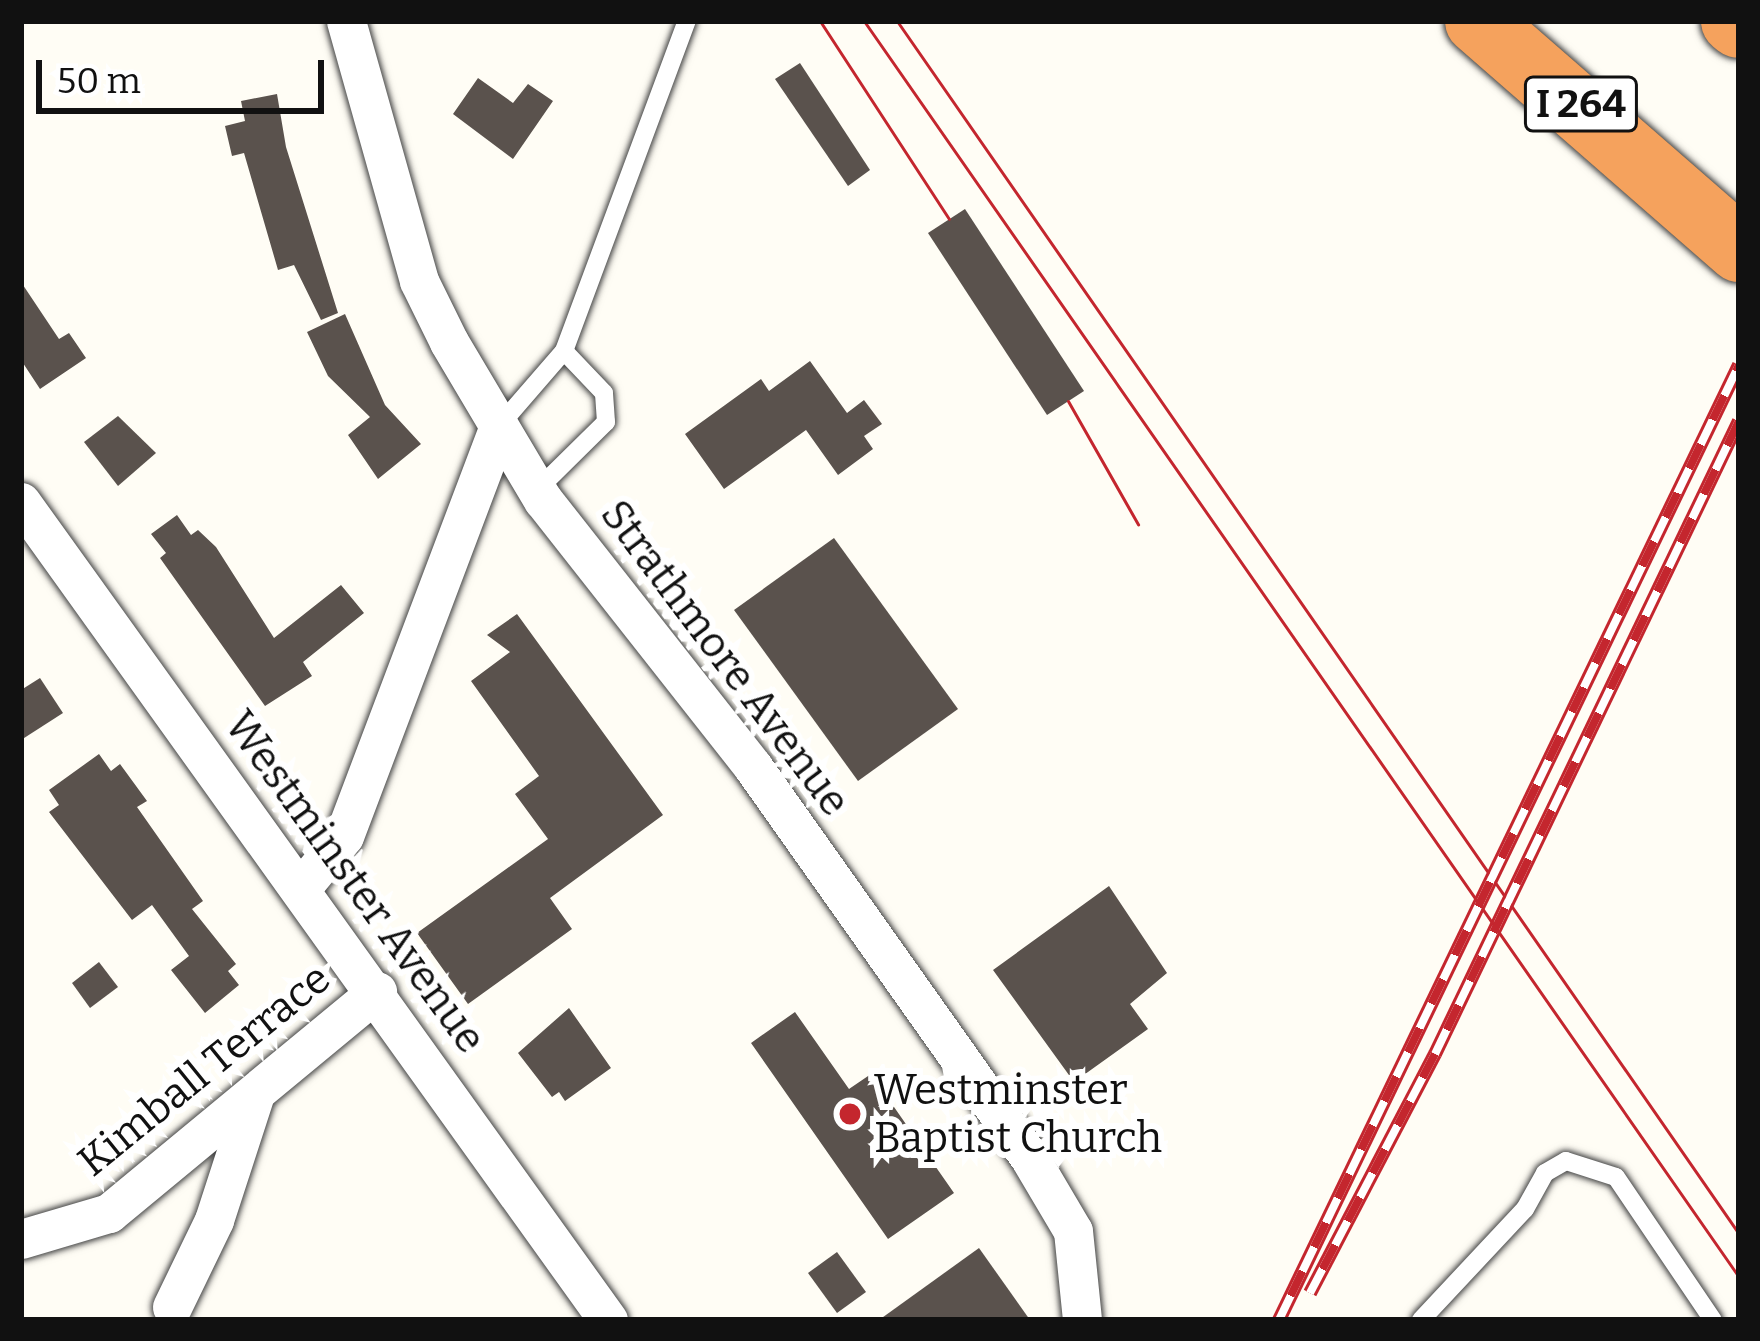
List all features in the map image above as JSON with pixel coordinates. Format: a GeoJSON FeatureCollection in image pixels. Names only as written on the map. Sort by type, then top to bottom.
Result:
{"type":"FeatureCollection","features":[{"type":"Feature","properties":{"kind":"highway","name":"I 264"},"geometry":{"type":"LineString","coordinates":[[1478,21],[1682,190],[1739,249]]}},
{"type":"Feature","properties":{"kind":"street","name":"Strathmore Avenue"},"geometry":{"type":"LineString","coordinates":[[346,21],[419,281],[499,426],[536,490],[753,767],[1031,1160],[1073,1231],[1082,1320]]}},
{"type":"Feature","properties":{"kind":"street"},"geometry":{"type":"LineString","coordinates":[[301,888],[344,836],[499,426]]}},
{"type":"Feature","properties":{"kind":"street","name":"Westminster Avenue"},"geometry":{"type":"LineString","coordinates":[[21,502],[377,991],[608,1320]]}},
{"type":"Feature","properties":{"kind":"street","name":"Kimball Terrace"},"geometry":{"type":"LineString","coordinates":[[21,1239],[109,1214],[377,991]]}},
{"type":"Feature","properties":{"kind":"street"},"geometry":{"type":"LineString","coordinates":[[167,1316],[214,1220],[255,1094]]}},
{"type":"Feature","properties":{"kind":"lane"},"geometry":{"type":"LineString","coordinates":[[499,426],[564,351],[687,21]]}},
{"type":"Feature","properties":{"kind":"lane"},"geometry":{"type":"LineString","coordinates":[[536,490],[606,422],[604,393],[564,351]]}},
{"type":"Feature","properties":{"kind":"lane"},"geometry":{"type":"LineString","coordinates":[[1421,1320],[1526,1209],[1545,1173],[1567,1161],[1616,1177],[1712,1320]]}},
{"type":"Feature","properties":{"kind":"building"},"geometry":{"type":"Polygon","coordinates":[[[800,63],[870,170],[848,186],[775,79],[800,63]]]}},
{"type":"Feature","properties":{"kind":"building"},"geometry":{"type":"Polygon","coordinates":[[[478,78],[513,103],[528,84],[553,101],[513,159],[453,114],[478,78]]]}},
{"type":"Feature","properties":{"kind":"building"},"geometry":{"type":"Polygon","coordinates":[[[277,94],[286,147],[338,313],[321,320],[294,265],[278,270],[244,153],[232,156],[225,126],[245,121],[241,101],[277,94]]]}},
{"type":"Feature","properties":{"kind":"building"},"geometry":{"type":"Polygon","coordinates":[[[965,209],[1084,391],[1047,415],[928,233],[965,209]]]}},
{"type":"Feature","properties":{"kind":"building"},"geometry":{"type":"Polygon","coordinates":[[[21,282],[59,339],[69,333],[86,358],[40,389],[21,360],[21,282]]]}},
{"type":"Feature","properties":{"kind":"building"},"geometry":{"type":"Polygon","coordinates":[[[345,314],[385,405],[421,444],[378,479],[348,435],[370,417],[328,376],[307,332],[345,314]]]}},
{"type":"Feature","properties":{"kind":"building"},"geometry":{"type":"Polygon","coordinates":[[[810,361],[847,413],[864,400],[882,424],[864,436],[873,449],[838,475],[806,430],[724,489],[685,434],[761,379],[769,391],[810,361]]]}},
{"type":"Feature","properties":{"kind":"building"},"geometry":{"type":"Polygon","coordinates":[[[118,416],[156,453],[118,486],[84,442],[118,416]]]}},
{"type":"Feature","properties":{"kind":"building"},"geometry":{"type":"Polygon","coordinates":[[[177,515],[191,535],[198,530],[216,547],[274,638],[341,585],[364,613],[303,662],[312,676],[265,706],[160,558],[166,553],[151,534],[177,515]]]}},
{"type":"Feature","properties":{"kind":"building"},"geometry":{"type":"Polygon","coordinates":[[[834,538],[958,709],[858,781],[734,610],[834,538]]]}},
{"type":"Feature","properties":{"kind":"building"},"geometry":{"type":"Polygon","coordinates":[[[517,614],[663,815],[550,898],[572,929],[468,1004],[417,933],[548,839],[515,794],[539,776],[471,681],[510,652],[487,635],[517,614]]]}},
{"type":"Feature","properties":{"kind":"building"},"geometry":{"type":"Polygon","coordinates":[[[40,678],[63,713],[21,740],[21,690],[40,678]]]}},
{"type":"Feature","properties":{"kind":"building"},"geometry":{"type":"Polygon","coordinates":[[[99,754],[111,771],[120,764],[147,801],[137,807],[203,901],[192,909],[236,964],[228,971],[239,985],[205,1013],[171,970],[189,956],[152,905],[132,920],[49,812],[59,805],[49,790],[99,754]]]}},
{"type":"Feature","properties":{"kind":"building"},"geometry":{"type":"Polygon","coordinates":[[[1109,886],[1167,973],[1130,1004],[1148,1029],[1074,1082],[993,970],[1109,886]]]}},
{"type":"Feature","properties":{"kind":"building"},"geometry":{"type":"Polygon","coordinates":[[[99,962],[118,987],[90,1008],[72,983],[99,962]]]}},
{"type":"Feature","properties":{"kind":"building"},"geometry":{"type":"Polygon","coordinates":[[[569,1008],[611,1068],[565,1101],[559,1092],[552,1097],[518,1053],[569,1008]]]}},
{"type":"Feature","properties":{"kind":"building","name":"Westminster Baptist Church"},"geometry":{"type":"Polygon","coordinates":[[[795,1012],[849,1089],[871,1074],[954,1193],[888,1239],[751,1043],[795,1012]]]}},
{"type":"Feature","properties":{"kind":"building"},"geometry":{"type":"Polygon","coordinates":[[[979,1248],[1030,1320],[879,1320],[979,1248]]]}},
{"type":"Feature","properties":{"kind":"building"},"geometry":{"type":"Polygon","coordinates":[[[837,1252],[866,1292],[837,1313],[808,1273],[837,1252]]]}},
{"type":"Feature","properties":{"kind":"tram line"},"geometry":{"type":"LineString","coordinates":[[820,21],[949,219]]}},
{"type":"Feature","properties":{"kind":"tram line"},"geometry":{"type":"LineString","coordinates":[[864,21],[1739,1277]]}},
{"type":"Feature","properties":{"kind":"tram line"},"geometry":{"type":"LineString","coordinates":[[897,21],[1739,1234]]}},
{"type":"Feature","properties":{"kind":"tram line"},"geometry":{"type":"LineString","coordinates":[[1068,401],[1138,524]]}},
{"type":"Feature","properties":{"kind":"railway"},"geometry":{"type":"LineString","coordinates":[[1279,1320],[1739,365]]}},
{"type":"Feature","properties":{"kind":"railway"},"geometry":{"type":"LineString","coordinates":[[1310,1293],[1435,1054],[1739,421]]}},
{"type":"Feature","properties":{"kind":"place","name":"Westminster Baptist Church"},"geometry":{"type":"Point","coordinates":[850,1114]}}]}
